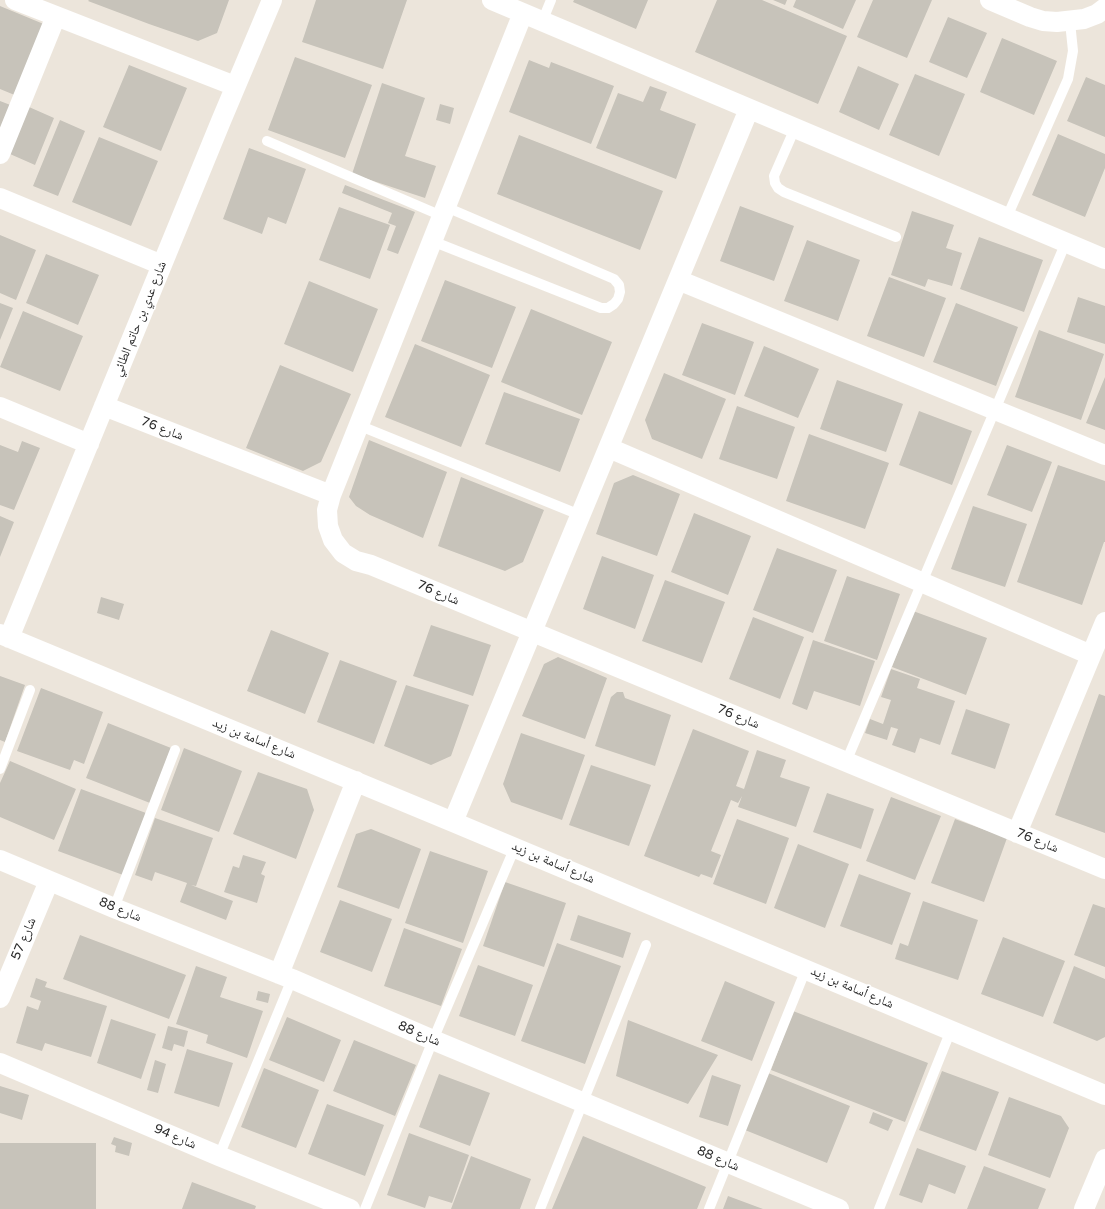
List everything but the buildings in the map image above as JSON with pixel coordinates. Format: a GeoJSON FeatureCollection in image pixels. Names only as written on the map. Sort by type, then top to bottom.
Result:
{"type":"FeatureCollection","features":[{"type":"Feature","properties":{"kind":"street"},"geometry":{"type":"LineString","coordinates":[[15,0],[52,10],[235,86]]}},
{"type":"Feature","properties":{"kind":"street","name":"شارع عدي بن حاتم الطائي"},"geometry":{"type":"LineString","coordinates":[[5,636],[89,444],[235,86],[272,0]]}},
{"type":"Feature","properties":{"kind":"street"},"geometry":{"type":"LineString","coordinates":[[492,0],[1105,259]]}},
{"type":"Feature","properties":{"kind":"street"},"geometry":{"type":"LineString","coordinates":[[990,0],[1030,17],[1043,21],[1057,22],[1070,22],[1084,19],[1097,14],[1105,8]]}},
{"type":"Feature","properties":{"kind":"street"},"geometry":{"type":"LineString","coordinates":[[0,154],[52,10]]}},
{"type":"Feature","properties":{"kind":"street"},"geometry":{"type":"LineString","coordinates":[[331,495],[523,14]]}},
{"type":"Feature","properties":{"kind":"street"},"geometry":{"type":"LineString","coordinates":[[453,822],[749,108]]}},
{"type":"Feature","properties":{"kind":"street"},"geometry":{"type":"LineString","coordinates":[[0,198],[162,265]]}},
{"type":"Feature","properties":{"kind":"street"},"geometry":{"type":"LineString","coordinates":[[678,280],[1105,455]]}},
{"type":"Feature","properties":{"kind":"street","name":"شارع 76"},"geometry":{"type":"LineString","coordinates":[[104,406],[331,495],[334,508],[346,533],[353,545],[371,565],[1105,869]]}},
{"type":"Feature","properties":{"kind":"street"},"geometry":{"type":"LineString","coordinates":[[0,407],[89,444]]}},
{"type":"Feature","properties":{"kind":"street"},"geometry":{"type":"LineString","coordinates":[[609,448],[1091,655]]}},
{"type":"Feature","properties":{"kind":"street"},"geometry":{"type":"LineString","coordinates":[[1017,833],[1105,622]]}},
{"type":"Feature","properties":{"kind":"street","name":"شارع أسامة بن زيد"},"geometry":{"type":"LineString","coordinates":[[5,636],[356,781],[1105,1095]]}},
{"type":"Feature","properties":{"kind":"street"},"geometry":{"type":"LineString","coordinates":[[285,976],[356,781]]}},
{"type":"Feature","properties":{"kind":"street","name":"شارع 88"},"geometry":{"type":"LineString","coordinates":[[0,860],[114,908],[285,976],[582,1103],[838,1209]]}},
{"type":"Feature","properties":{"kind":"street","name":"شارع 57"},"geometry":{"type":"LineString","coordinates":[[0,998],[49,881]]}},
{"type":"Feature","properties":{"kind":"street","name":"شارع 94"},"geometry":{"type":"LineString","coordinates":[[0,1063],[350,1209]]}},
{"type":"Feature","properties":{"kind":"street"},"geometry":{"type":"LineString","coordinates":[[1084,1209],[1105,1159]]}},
{"type":"Feature","properties":{"kind":"lane"},"geometry":{"type":"LineString","coordinates":[[542,22],[551,0]]}},
{"type":"Feature","properties":{"kind":"lane"},"geometry":{"type":"LineString","coordinates":[[1007,218],[1068,79],[1073,51],[1070,22]]}},
{"type":"Feature","properties":{"kind":"lane"},"geometry":{"type":"LineString","coordinates":[[795,128],[774,176],[775,183],[778,188],[784,192],[896,237]]}},
{"type":"Feature","properties":{"kind":"lane"},"geometry":{"type":"LineString","coordinates":[[267,142],[614,278],[619,285],[620,292],[618,299],[608,308],[601,308],[432,241]]}},
{"type":"Feature","properties":{"kind":"lane"},"geometry":{"type":"LineString","coordinates":[[846,762],[1066,242]]}},
{"type":"Feature","properties":{"kind":"lane"},"geometry":{"type":"LineString","coordinates":[[358,425],[580,514]]}},
{"type":"Feature","properties":{"kind":"lane"},"geometry":{"type":"LineString","coordinates":[[0,770],[30,690]]}},
{"type":"Feature","properties":{"kind":"lane"},"geometry":{"type":"LineString","coordinates":[[114,908],[175,750]]}},
{"type":"Feature","properties":{"kind":"lane"},"geometry":{"type":"LineString","coordinates":[[365,1209],[433,1040],[515,848]]}},
{"type":"Feature","properties":{"kind":"lane"},"geometry":{"type":"LineString","coordinates":[[540,1209],[646,945]]}},
{"type":"Feature","properties":{"kind":"lane"},"geometry":{"type":"LineString","coordinates":[[710,1209],[806,969]]}},
{"type":"Feature","properties":{"kind":"lane"},"geometry":{"type":"LineString","coordinates":[[220,1156],[285,976]]}},
{"type":"Feature","properties":{"kind":"lane"},"geometry":{"type":"LineString","coordinates":[[879,1209],[951,1030]]}}]}
